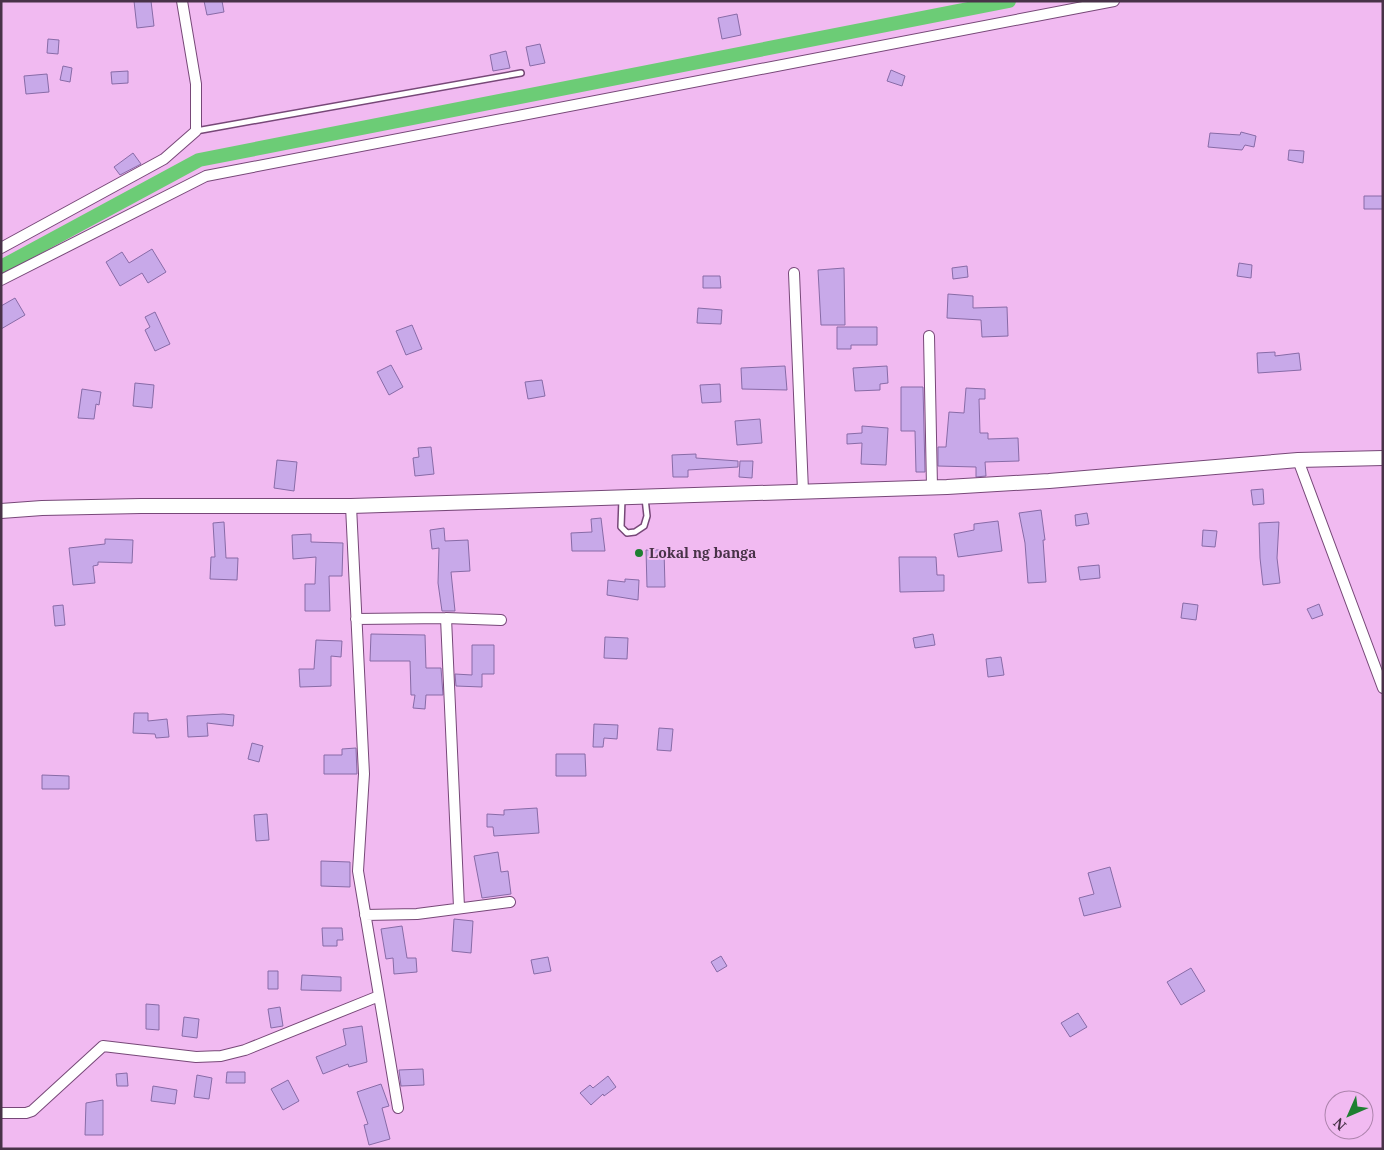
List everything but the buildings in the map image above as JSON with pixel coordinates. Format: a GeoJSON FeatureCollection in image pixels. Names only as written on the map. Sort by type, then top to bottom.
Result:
{"type":"FeatureCollection","features":[{"type":"Feature","properties":{"kind":"main road"},"geometry":{"type":"LineString","coordinates":[[1,511],[141,506],[351,506],[622,496],[645,498],[932,487],[1049,481],[1298,460],[1383,458]]}},
{"type":"Feature","properties":{"kind":"street"},"geometry":{"type":"LineString","coordinates":[[1,248],[164,159],[196,131],[196,84],[182,1]]}},
{"type":"Feature","properties":{"kind":"street"},"geometry":{"type":"LineString","coordinates":[[1,280],[206,176],[1114,1]]}},
{"type":"Feature","properties":{"kind":"street"},"geometry":{"type":"LineString","coordinates":[[794,274],[803,491]]}},
{"type":"Feature","properties":{"kind":"street"},"geometry":{"type":"LineString","coordinates":[[929,336],[932,487]]}},
{"type":"Feature","properties":{"kind":"street"},"geometry":{"type":"LineString","coordinates":[[1298,460],[1383,688]]}},
{"type":"Feature","properties":{"kind":"street"},"geometry":{"type":"LineString","coordinates":[[351,506],[364,774],[358,870],[398,1108]]}},
{"type":"Feature","properties":{"kind":"street"},"geometry":{"type":"LineString","coordinates":[[356,619],[446,618],[501,620]]}},
{"type":"Feature","properties":{"kind":"street"},"geometry":{"type":"LineString","coordinates":[[446,618],[459,907]]}},
{"type":"Feature","properties":{"kind":"street"},"geometry":{"type":"LineString","coordinates":[[365,915],[417,914],[459,907],[510,902]]}},
{"type":"Feature","properties":{"kind":"street"},"geometry":{"type":"LineString","coordinates":[[1,1113],[26,1113],[32,1111],[103,1046],[196,1057],[221,1056],[245,1050],[379,996]]}},
{"type":"Feature","properties":{"kind":"lane"},"geometry":{"type":"LineString","coordinates":[[196,131],[521,73]]}},
{"type":"Feature","properties":{"kind":"lane"},"geometry":{"type":"LineString","coordinates":[[622,496],[620,523],[627,533],[635,532],[644,526],[647,516],[645,498]]}},
{"type":"Feature","properties":{"kind":"waterway"},"geometry":{"type":"LineString","coordinates":[[1,267],[199,160],[1009,1]]}},
{"type":"Feature","properties":{"kind":"place","name":"Lokal ng banga"},"geometry":{"type":"Point","coordinates":[639,553]}}]}
